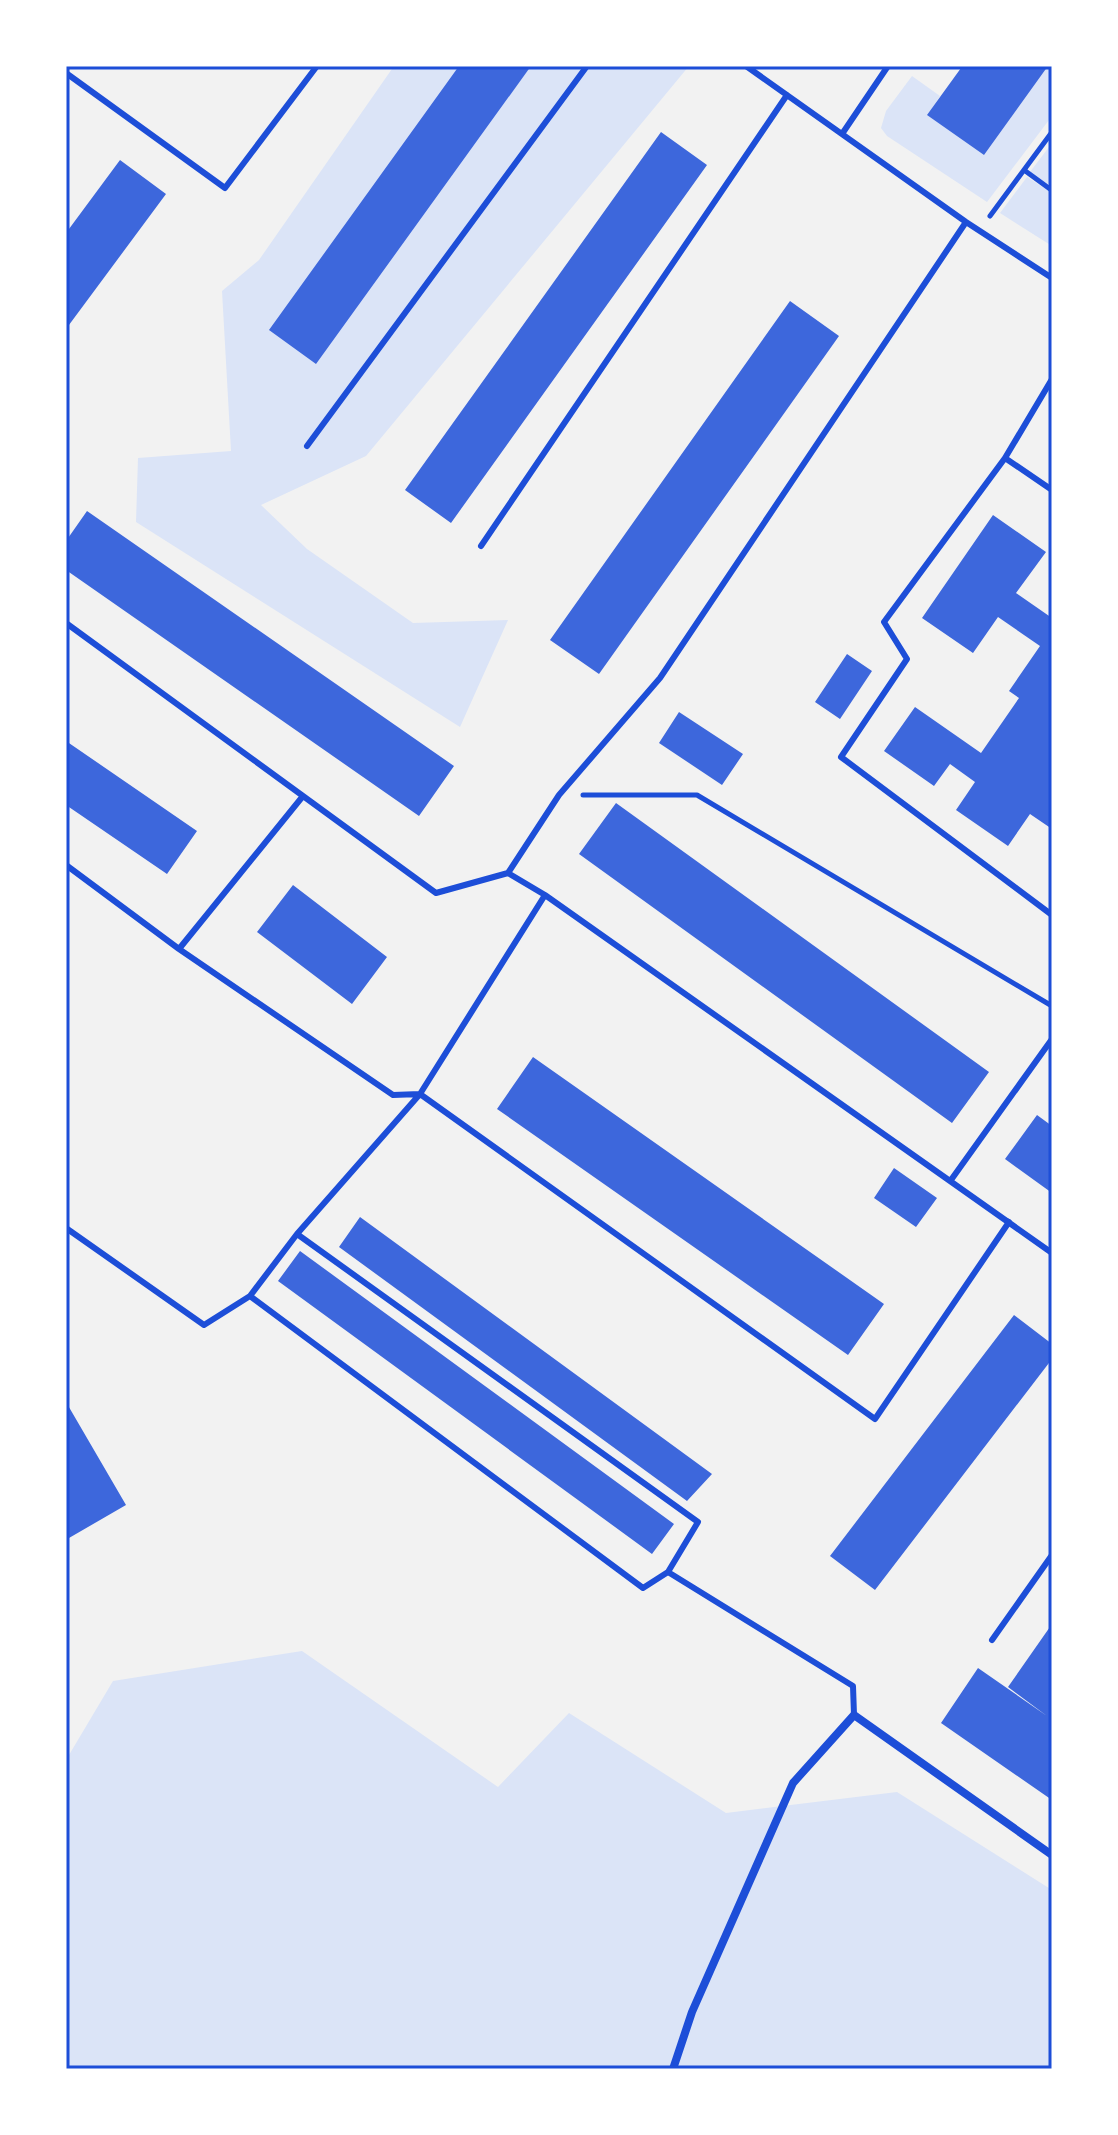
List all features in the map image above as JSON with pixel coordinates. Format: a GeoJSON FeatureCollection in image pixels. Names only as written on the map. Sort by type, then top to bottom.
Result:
{"type":"FeatureCollection","features":[{"type":"Feature","properties":{"kind":"street"},"geometry":{"type":"LineString","coordinates":[[673,2069],[692,2012],[793,1783],[854,1715],[1052,1855]]}},
{"type":"Feature","properties":{"kind":"lane"},"geometry":{"type":"LineString","coordinates":[[66,73],[225,188],[317,66]]}},
{"type":"Feature","properties":{"kind":"lane"},"geometry":{"type":"LineString","coordinates":[[307,446],[587,66]]}},
{"type":"Feature","properties":{"kind":"lane"},"geometry":{"type":"LineString","coordinates":[[746,66],[966,222],[1052,278]]}},
{"type":"Feature","properties":{"kind":"lane"},"geometry":{"type":"LineString","coordinates":[[842,134],[888,66]]}},
{"type":"Feature","properties":{"kind":"lane"},"geometry":{"type":"LineString","coordinates":[[481,546],[787,95]]}},
{"type":"Feature","properties":{"kind":"lane"},"geometry":{"type":"LineString","coordinates":[[66,623],[436,893],[508,873],[559,795],[660,678],[966,222]]}},
{"type":"Feature","properties":{"kind":"lane"},"geometry":{"type":"LineString","coordinates":[[1052,379],[1005,458],[884,622],[907,659],[841,757],[1052,915]]}},
{"type":"Feature","properties":{"kind":"lane"},"geometry":{"type":"LineString","coordinates":[[1005,458],[1052,490]]}},
{"type":"Feature","properties":{"kind":"lane"},"geometry":{"type":"LineString","coordinates":[[179,949],[303,796]]}},
{"type":"Feature","properties":{"kind":"lane"},"geometry":{"type":"LineString","coordinates":[[66,865],[179,949],[393,1095],[420,1094],[875,1419],[1009,1222]]}},
{"type":"Feature","properties":{"kind":"lane"},"geometry":{"type":"LineString","coordinates":[[508,873],[545,895],[1052,1253]]}},
{"type":"Feature","properties":{"kind":"lane"},"geometry":{"type":"LineString","coordinates":[[66,1228],[204,1325],[250,1296],[297,1234],[420,1094],[545,895]]}},
{"type":"Feature","properties":{"kind":"lane"},"geometry":{"type":"LineString","coordinates":[[951,1180],[1052,1039]]}},
{"type":"Feature","properties":{"kind":"lane"},"geometry":{"type":"LineString","coordinates":[[250,1296],[643,1588],[668,1572],[698,1522],[297,1234]]}},
{"type":"Feature","properties":{"kind":"lane"},"geometry":{"type":"LineString","coordinates":[[992,1640],[1052,1555]]}},
{"type":"Feature","properties":{"kind":"lane"},"geometry":{"type":"LineString","coordinates":[[668,1572],[853,1686],[854,1715]]}},
{"type":"Feature","properties":{"kind":"path"},"geometry":{"type":"LineString","coordinates":[[980,229],[1052,132]]}},
{"type":"Feature","properties":{"kind":"path"},"geometry":{"type":"LineString","coordinates":[[1024,170],[1050,189],[1052,186]]}},
{"type":"Feature","properties":{"kind":"path"},"geometry":{"type":"LineString","coordinates":[[559,795],[697,795],[1052,1006]]}},
{"type":"Feature","properties":{"kind":"shaded area"},"geometry":{"type":"Polygon","coordinates":[[[394,66],[689,66],[366,456],[261,505],[307,549],[413,623],[508,620],[460,727],[136,522],[138,458],[231,451],[222,291],[259,260],[394,66]]]}},
{"type":"Feature","properties":{"kind":"shaded area"},"geometry":{"type":"Polygon","coordinates":[[[1048,66],[1052,66],[1052,116],[987,202],[887,136],[881,128],[886,111],[912,76],[940,96],[928,115],[984,155],[1048,66]]]}},
{"type":"Feature","properties":{"kind":"shaded area"},"geometry":{"type":"Polygon","coordinates":[[[1052,143],[1052,181],[1046,185],[1030,172],[1052,143]]]}},
{"type":"Feature","properties":{"kind":"shaded area"},"geometry":{"type":"Polygon","coordinates":[[[1027,177],[1052,193],[1052,246],[1000,213],[1027,177]]]}},
{"type":"Feature","properties":{"kind":"shaded area"},"geometry":{"type":"Polygon","coordinates":[[[302,1651],[498,1787],[569,1713],[726,1813],[897,1792],[1052,1890],[1052,2069],[66,2069],[66,1760],[113,1681],[302,1651]]]}},
{"type":"Feature","properties":{"kind":"building"},"geometry":{"type":"Polygon","coordinates":[[[459,66],[531,66],[316,364],[269,330],[459,66]]]}},
{"type":"Feature","properties":{"kind":"building"},"geometry":{"type":"Polygon","coordinates":[[[959,66],[1048,66],[984,155],[927,115],[961,68],[959,66]]]}},
{"type":"Feature","properties":{"kind":"building"},"geometry":{"type":"Polygon","coordinates":[[[661,132],[707,165],[451,523],[405,490],[661,132]]]}},
{"type":"Feature","properties":{"kind":"building"},"geometry":{"type":"Polygon","coordinates":[[[120,160],[166,194],[66,329],[66,233],[120,160]]]}},
{"type":"Feature","properties":{"kind":"building"},"geometry":{"type":"Polygon","coordinates":[[[790,301],[839,336],[599,674],[550,640],[790,301]]]}},
{"type":"Feature","properties":{"kind":"building"},"geometry":{"type":"Polygon","coordinates":[[[87,511],[454,766],[419,816],[66,570],[66,541],[87,511]]]}},
{"type":"Feature","properties":{"kind":"building"},"geometry":{"type":"Polygon","coordinates":[[[993,515],[1046,552],[1016,593],[1052,618],[1052,829],[1030,814],[1008,846],[956,810],[975,782],[950,764],[934,786],[884,751],[915,707],[981,753],[1019,698],[1009,691],[1040,646],[998,617],[973,653],[922,618],[993,515]]]}},
{"type":"Feature","properties":{"kind":"building"},"geometry":{"type":"Polygon","coordinates":[[[847,654],[872,671],[840,719],[815,702],[847,654]]]}},
{"type":"Feature","properties":{"kind":"building"},"geometry":{"type":"Polygon","coordinates":[[[679,712],[743,754],[722,785],[659,743],[679,712]]]}},
{"type":"Feature","properties":{"kind":"building"},"geometry":{"type":"Polygon","coordinates":[[[66,741],[197,831],[167,874],[66,805],[66,741]]]}},
{"type":"Feature","properties":{"kind":"building"},"geometry":{"type":"Polygon","coordinates":[[[616,803],[989,1072],[952,1123],[579,854],[616,803]]]}},
{"type":"Feature","properties":{"kind":"building"},"geometry":{"type":"Polygon","coordinates":[[[293,885],[387,957],[352,1004],[257,932],[293,885]]]}},
{"type":"Feature","properties":{"kind":"building"},"geometry":{"type":"Polygon","coordinates":[[[533,1057],[884,1304],[848,1355],[497,1109],[533,1057]]]}},
{"type":"Feature","properties":{"kind":"building"},"geometry":{"type":"Polygon","coordinates":[[[1037,1115],[1052,1126],[1052,1193],[1005,1159],[1037,1115]]]}},
{"type":"Feature","properties":{"kind":"building"},"geometry":{"type":"Polygon","coordinates":[[[894,1168],[937,1198],[916,1227],[874,1198],[894,1168]]]}},
{"type":"Feature","properties":{"kind":"building"},"geometry":{"type":"Polygon","coordinates":[[[360,1217],[712,1474],[687,1501],[339,1247],[360,1217]]]}},
{"type":"Feature","properties":{"kind":"building"},"geometry":{"type":"Polygon","coordinates":[[[300,1251],[674,1524],[652,1554],[278,1281],[300,1251]]]}},
{"type":"Feature","properties":{"kind":"building"},"geometry":{"type":"Polygon","coordinates":[[[1014,1315],[1052,1344],[1052,1359],[875,1590],[830,1556],[1014,1315]]]}},
{"type":"Feature","properties":{"kind":"building"},"geometry":{"type":"Polygon","coordinates":[[[66,1402],[126,1505],[69,1538],[66,1533],[66,1402]]]}},
{"type":"Feature","properties":{"kind":"building"},"geometry":{"type":"Polygon","coordinates":[[[1052,1624],[1052,1800],[941,1723],[978,1668],[1047,1716],[1008,1687],[1052,1624]]]}}]}
